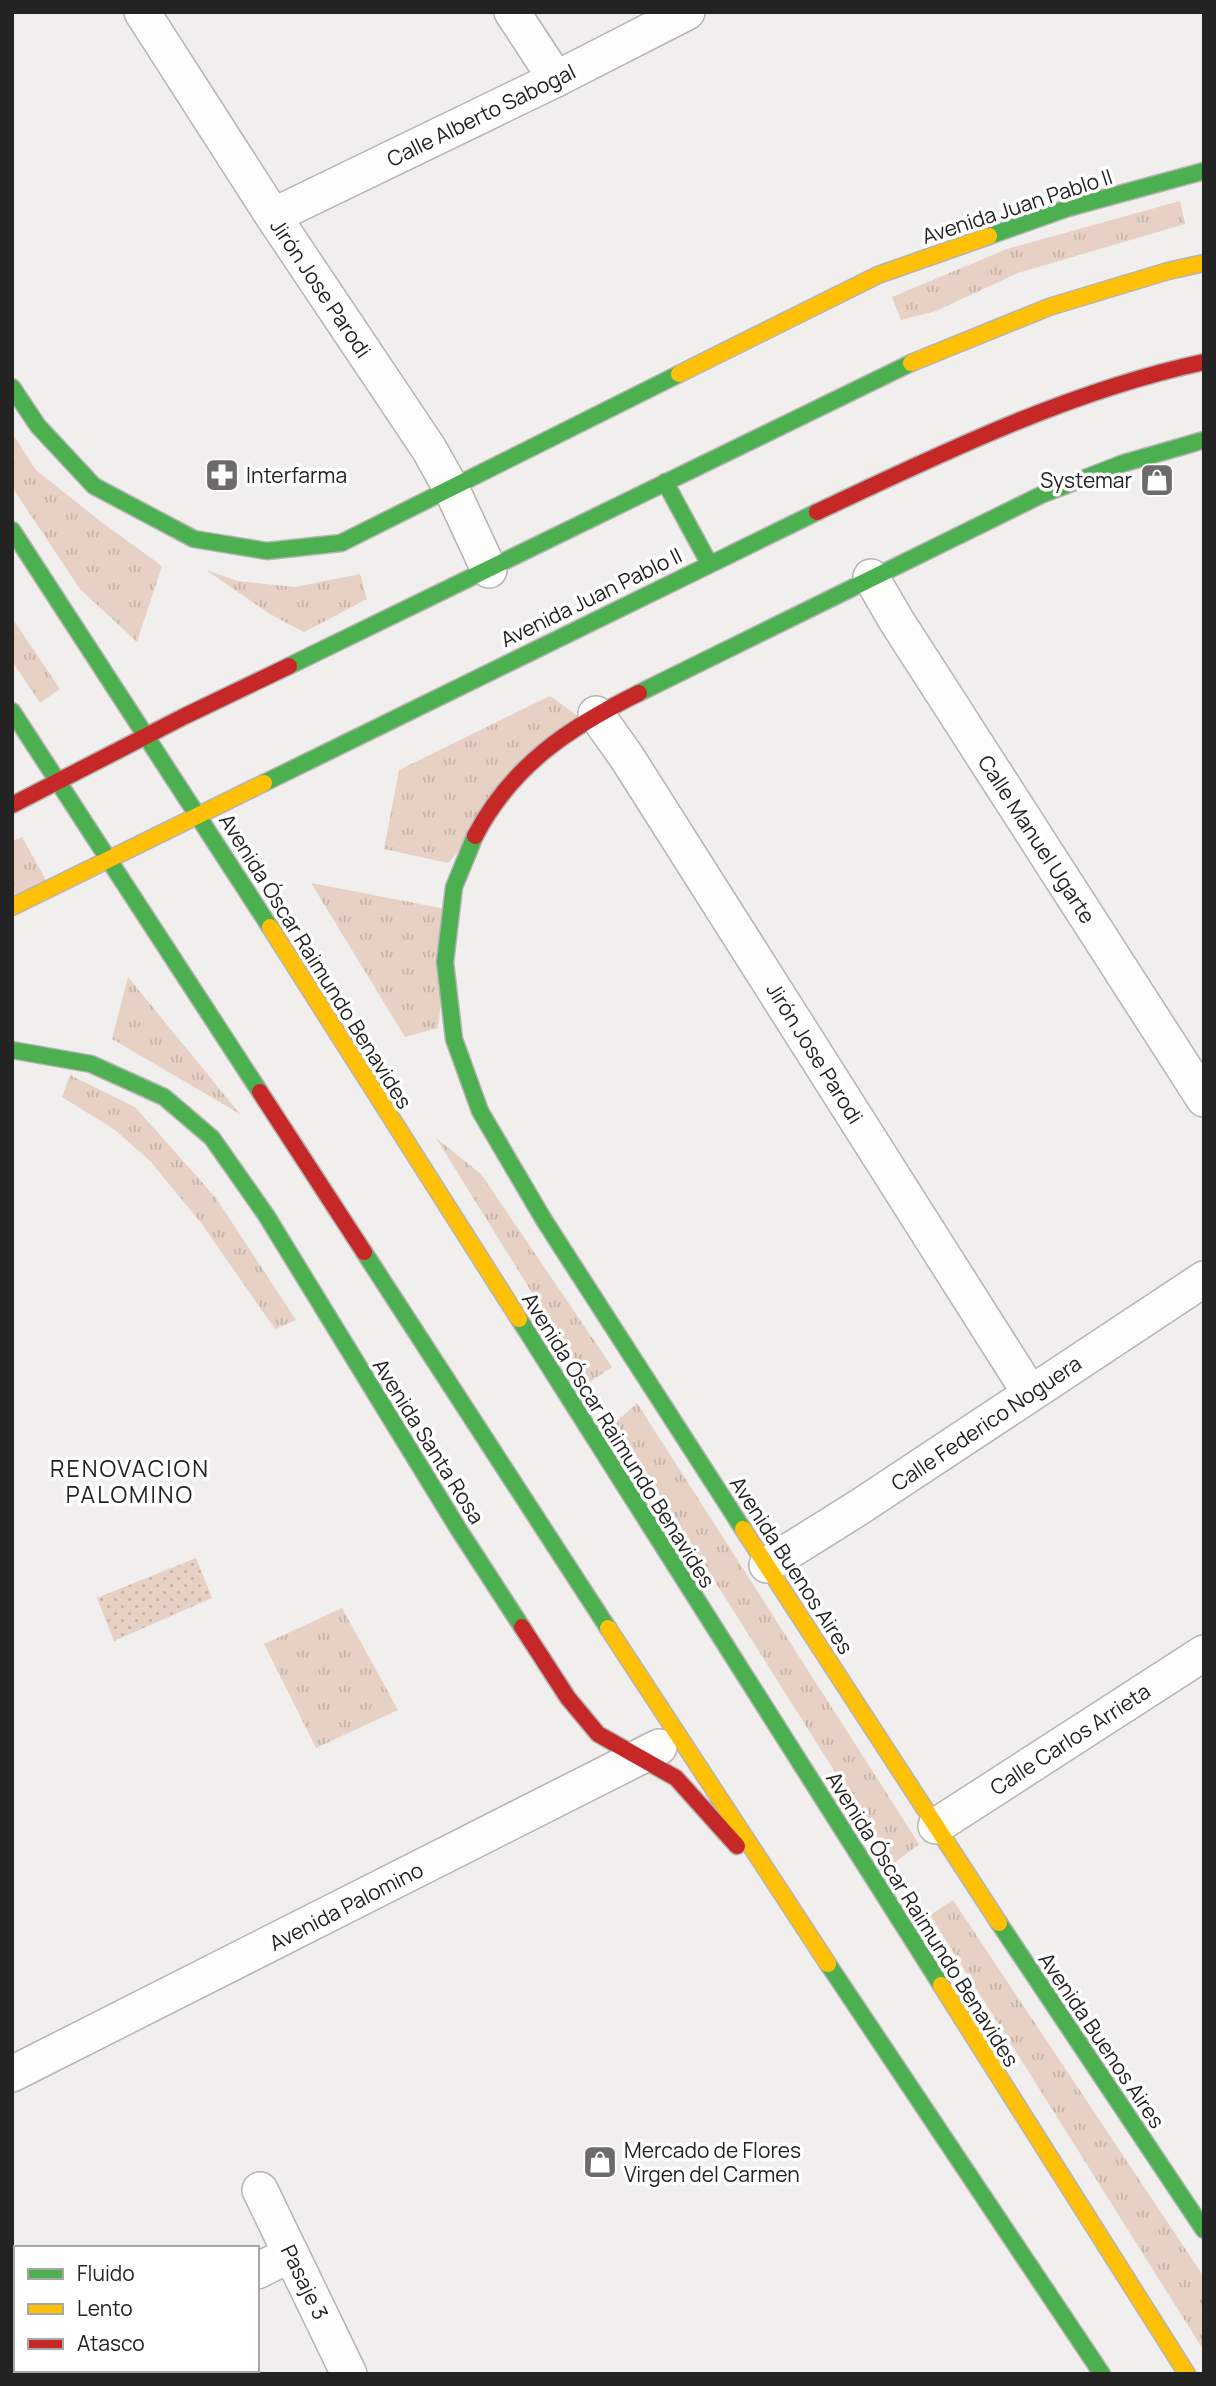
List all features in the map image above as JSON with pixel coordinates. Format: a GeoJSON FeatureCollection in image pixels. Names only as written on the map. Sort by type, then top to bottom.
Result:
{"type":"FeatureCollection","features":[{"type":"Feature","properties":{"kind":"main road","name":"Avenida Juan Pablo II"},"geometry":{"type":"LineString","coordinates":[[12,387],[38,426],[94,486],[194,539],[267,551],[341,543],[452,490],[670,377],[878,275],[1068,208],[1204,171]]}},
{"type":"Feature","properties":{"kind":"main road"},"geometry":{"type":"LineString","coordinates":[[12,805],[147,736],[891,371],[1049,307],[1168,271],[1204,263]]}},
{"type":"Feature","properties":{"kind":"main road","name":"Avenida Juan Pablo II"},"geometry":{"type":"LineString","coordinates":[[12,907],[709,563],[922,462],[1084,395],[1204,362]]}},
{"type":"Feature","properties":{"kind":"main road"},"geometry":{"type":"LineString","coordinates":[[596,714],[984,521],[1072,481],[1165,449],[1204,440]]}},
{"type":"Feature","properties":{"kind":"main road"},"geometry":{"type":"LineString","coordinates":[[666,482],[709,563]]}},
{"type":"Feature","properties":{"kind":"main road","name":"Avenida Óscar Raimundo Benavides"},"geometry":{"type":"LineString","coordinates":[[12,530],[199,815],[1187,2374]]}},
{"type":"Feature","properties":{"kind":"main road"},"geometry":{"type":"LineString","coordinates":[[12,711],[788,1903],[1102,2374]]}},
{"type":"Feature","properties":{"kind":"main road","name":"Avenida Buenos Aires"},"geometry":{"type":"LineString","coordinates":[[596,714],[549,745],[508,786],[476,833],[454,887],[444,962],[454,1039],[480,1111],[544,1220],[951,1851],[1204,2230]]}},
{"type":"Feature","properties":{"kind":"main road","name":"Avenida Santa Rosa"},"geometry":{"type":"LineString","coordinates":[[12,1050],[91,1064],[164,1097],[212,1138],[266,1215],[459,1530],[568,1698],[598,1734],[676,1778],[788,1903]]}},
{"type":"Feature","properties":{"kind":"street","name":"Jirón Jose Parodi"},"geometry":{"type":"LineString","coordinates":[[142,12],[273,216],[429,449],[452,490],[489,570]]}},
{"type":"Feature","properties":{"kind":"street"},"geometry":{"type":"LineString","coordinates":[[512,12],[556,79]]}},
{"type":"Feature","properties":{"kind":"street","name":"Calle Alberto Sabogal"},"geometry":{"type":"LineString","coordinates":[[273,216],[556,79],[687,12]]}},
{"type":"Feature","properties":{"kind":"street","name":"Calle Manuel Ugarte"},"geometry":{"type":"LineString","coordinates":[[872,578],[1204,1099]]}},
{"type":"Feature","properties":{"kind":"street","name":"Jirón Jose Parodi"},"geometry":{"type":"LineString","coordinates":[[596,714],[626,756],[1030,1393]]}},
{"type":"Feature","properties":{"kind":"street","name":"Calle Federico Noguera"},"geometry":{"type":"LineString","coordinates":[[767,1565],[861,1506],[1204,1279]]}},
{"type":"Feature","properties":{"kind":"street","name":"Calle Carlos Arrieta"},"geometry":{"type":"LineString","coordinates":[[936,1826],[1204,1653]]}},
{"type":"Feature","properties":{"kind":"street","name":"Avenida Palomino"},"geometry":{"type":"LineString","coordinates":[[12,2074],[557,1800],[636,1757],[680,1738]]}},
{"type":"Feature","properties":{"kind":"street","name":"Pasaje 3"},"geometry":{"type":"LineString","coordinates":[[260,2190],[349,2374]]}},
{"type":"Feature","properties":{"kind":"street"},"geometry":{"type":"LineString","coordinates":[[259,2270],[291,2254]]}},
{"type":"Feature","properties":{"kind":"green space"},"geometry":{"type":"Polygon","coordinates":[[[1180,201],[1185,224],[1018,273],[936,311],[901,320],[892,297],[1007,249],[1180,201]]]}},
{"type":"Feature","properties":{"kind":"green space"},"geometry":{"type":"Polygon","coordinates":[[[12,433],[36,470],[162,566],[137,642],[80,589],[12,487],[12,433]]]}},
{"type":"Feature","properties":{"kind":"green space"},"geometry":{"type":"Polygon","coordinates":[[[206,570],[238,581],[295,587],[360,574],[367,599],[304,632],[270,614],[206,570]]]}},
{"type":"Feature","properties":{"kind":"green space"},"geometry":{"type":"Polygon","coordinates":[[[12,618],[60,689],[40,703],[12,661],[12,618]]]}},
{"type":"Feature","properties":{"kind":"green space"},"geometry":{"type":"Polygon","coordinates":[[[550,696],[582,719],[448,863],[384,849],[399,770],[550,696]]]}},
{"type":"Feature","properties":{"kind":"green space"},"geometry":{"type":"Polygon","coordinates":[[[22,837],[47,882],[12,898],[12,841],[22,837]]]}},
{"type":"Feature","properties":{"kind":"green space"},"geometry":{"type":"Polygon","coordinates":[[[311,883],[451,910],[438,1028],[405,1037],[311,883]]]}},
{"type":"Feature","properties":{"kind":"green space"},"geometry":{"type":"Polygon","coordinates":[[[128,977],[240,1114],[112,1039],[128,977]]]}},
{"type":"Feature","properties":{"kind":"green space"},"geometry":{"type":"Polygon","coordinates":[[[70,1075],[135,1107],[216,1198],[296,1320],[275,1329],[201,1223],[151,1162],[115,1130],[62,1097],[70,1075]]]}},
{"type":"Feature","properties":{"kind":"green space"},"geometry":{"type":"Polygon","coordinates":[[[436,1138],[481,1174],[612,1367],[588,1383],[436,1138]]]}},
{"type":"Feature","properties":{"kind":"green space"},"geometry":{"type":"Polygon","coordinates":[[[637,1403],[919,1844],[893,1864],[615,1423],[637,1403]]]}},
{"type":"Feature","properties":{"kind":"green space"},"geometry":{"type":"Polygon","coordinates":[[[196,1558],[212,1598],[114,1641],[97,1598],[196,1558]]]}},
{"type":"Feature","properties":{"kind":"green space"},"geometry":{"type":"Polygon","coordinates":[[[342,1608],[398,1710],[316,1748],[264,1644],[342,1608]]]}},
{"type":"Feature","properties":{"kind":"green space"},"geometry":{"type":"Polygon","coordinates":[[[953,1900],[1204,2277],[1204,2351],[930,1915],[953,1900]]]}},
{"type":"Feature","properties":{"kind":"traffic: fast"},"geometry":{"type":"LineString","coordinates":[[989,236],[1068,208],[1204,171]]}},
{"type":"Feature","properties":{"kind":"traffic: fast"},"geometry":{"type":"LineString","coordinates":[[289,666],[911,363]]}},
{"type":"Feature","properties":{"kind":"traffic: fast"},"geometry":{"type":"LineString","coordinates":[[12,387],[38,426],[94,486],[194,539],[267,551],[341,543],[679,374]]}},
{"type":"Feature","properties":{"kind":"traffic: fast"},"geometry":{"type":"LineString","coordinates":[[639,693],[1041,495],[1121,464],[1204,440]]}},
{"type":"Feature","properties":{"kind":"traffic: fast"},"geometry":{"type":"LineString","coordinates":[[665,482],[709,563]]}},
{"type":"Feature","properties":{"kind":"traffic: fast"},"geometry":{"type":"LineString","coordinates":[[264,783],[817,512]]}},
{"type":"Feature","properties":{"kind":"traffic: fast"},"geometry":{"type":"LineString","coordinates":[[12,530],[270,927]]}},
{"type":"Feature","properties":{"kind":"traffic: fast"},"geometry":{"type":"LineString","coordinates":[[12,711],[260,1092]]}},
{"type":"Feature","properties":{"kind":"traffic: fast"},"geometry":{"type":"LineString","coordinates":[[475,836],[454,887],[445,962],[454,1039],[480,1111],[544,1220],[743,1529]]}},
{"type":"Feature","properties":{"kind":"traffic: fast"},"geometry":{"type":"LineString","coordinates":[[12,1050],[91,1064],[164,1097],[212,1138],[266,1215],[459,1530],[522,1627]]}},
{"type":"Feature","properties":{"kind":"traffic: fast"},"geometry":{"type":"LineString","coordinates":[[364,1252],[608,1628]]}},
{"type":"Feature","properties":{"kind":"traffic: fast"},"geometry":{"type":"LineString","coordinates":[[519,1319],[941,1985]]}},
{"type":"Feature","properties":{"kind":"traffic: fast"},"geometry":{"type":"LineString","coordinates":[[999,1923],[1204,2230]]}},
{"type":"Feature","properties":{"kind":"traffic: fast"},"geometry":{"type":"LineString","coordinates":[[828,1964],[1102,2374]]}},
{"type":"Feature","properties":{"kind":"traffic: slow"},"geometry":{"type":"LineString","coordinates":[[679,374],[878,275],[989,236]]}},
{"type":"Feature","properties":{"kind":"traffic: slow"},"geometry":{"type":"LineString","coordinates":[[911,363],[1049,307],[1168,271],[1204,263]]}},
{"type":"Feature","properties":{"kind":"traffic: slow"},"geometry":{"type":"LineString","coordinates":[[12,907],[264,783]]}},
{"type":"Feature","properties":{"kind":"traffic: slow"},"geometry":{"type":"LineString","coordinates":[[270,927],[519,1319]]}},
{"type":"Feature","properties":{"kind":"traffic: slow"},"geometry":{"type":"LineString","coordinates":[[743,1529],[999,1923]]}},
{"type":"Feature","properties":{"kind":"traffic: slow"},"geometry":{"type":"LineString","coordinates":[[608,1628],[828,1964]]}},
{"type":"Feature","properties":{"kind":"traffic: slow"},"geometry":{"type":"LineString","coordinates":[[941,1985],[1187,2374]]}},
{"type":"Feature","properties":{"kind":"traffic: jam"},"geometry":{"type":"LineString","coordinates":[[817,512],[959,446],[1055,407],[1104,389],[1204,362]]}},
{"type":"Feature","properties":{"kind":"traffic: jam"},"geometry":{"type":"LineString","coordinates":[[12,805],[289,666]]}},
{"type":"Feature","properties":{"kind":"traffic: jam"},"geometry":{"type":"LineString","coordinates":[[475,836],[507,788],[545,751],[589,720],[639,693]]}},
{"type":"Feature","properties":{"kind":"traffic: jam"},"geometry":{"type":"LineString","coordinates":[[260,1092],[364,1252]]}},
{"type":"Feature","properties":{"kind":"traffic: jam"},"geometry":{"type":"LineString","coordinates":[[522,1627],[568,1698],[598,1734],[676,1778],[737,1846]]}},
{"type":"Feature","properties":{"kind":"place","name":"Interfarma"},"geometry":{"type":"Point","coordinates":[222,475]}},
{"type":"Feature","properties":{"kind":"place","name":"Systemar"},"geometry":{"type":"Point","coordinates":[1157,480]}},
{"type":"Feature","properties":{"kind":"place","name":"Mercado de Flores Virgen del Carmen"},"geometry":{"type":"Point","coordinates":[600,2162]}},
{"type":"Feature","properties":{"kind":"district","name":"RENOVACION PALOMINO"},"geometry":{"type":"Point","coordinates":[130,1481]}}]}
